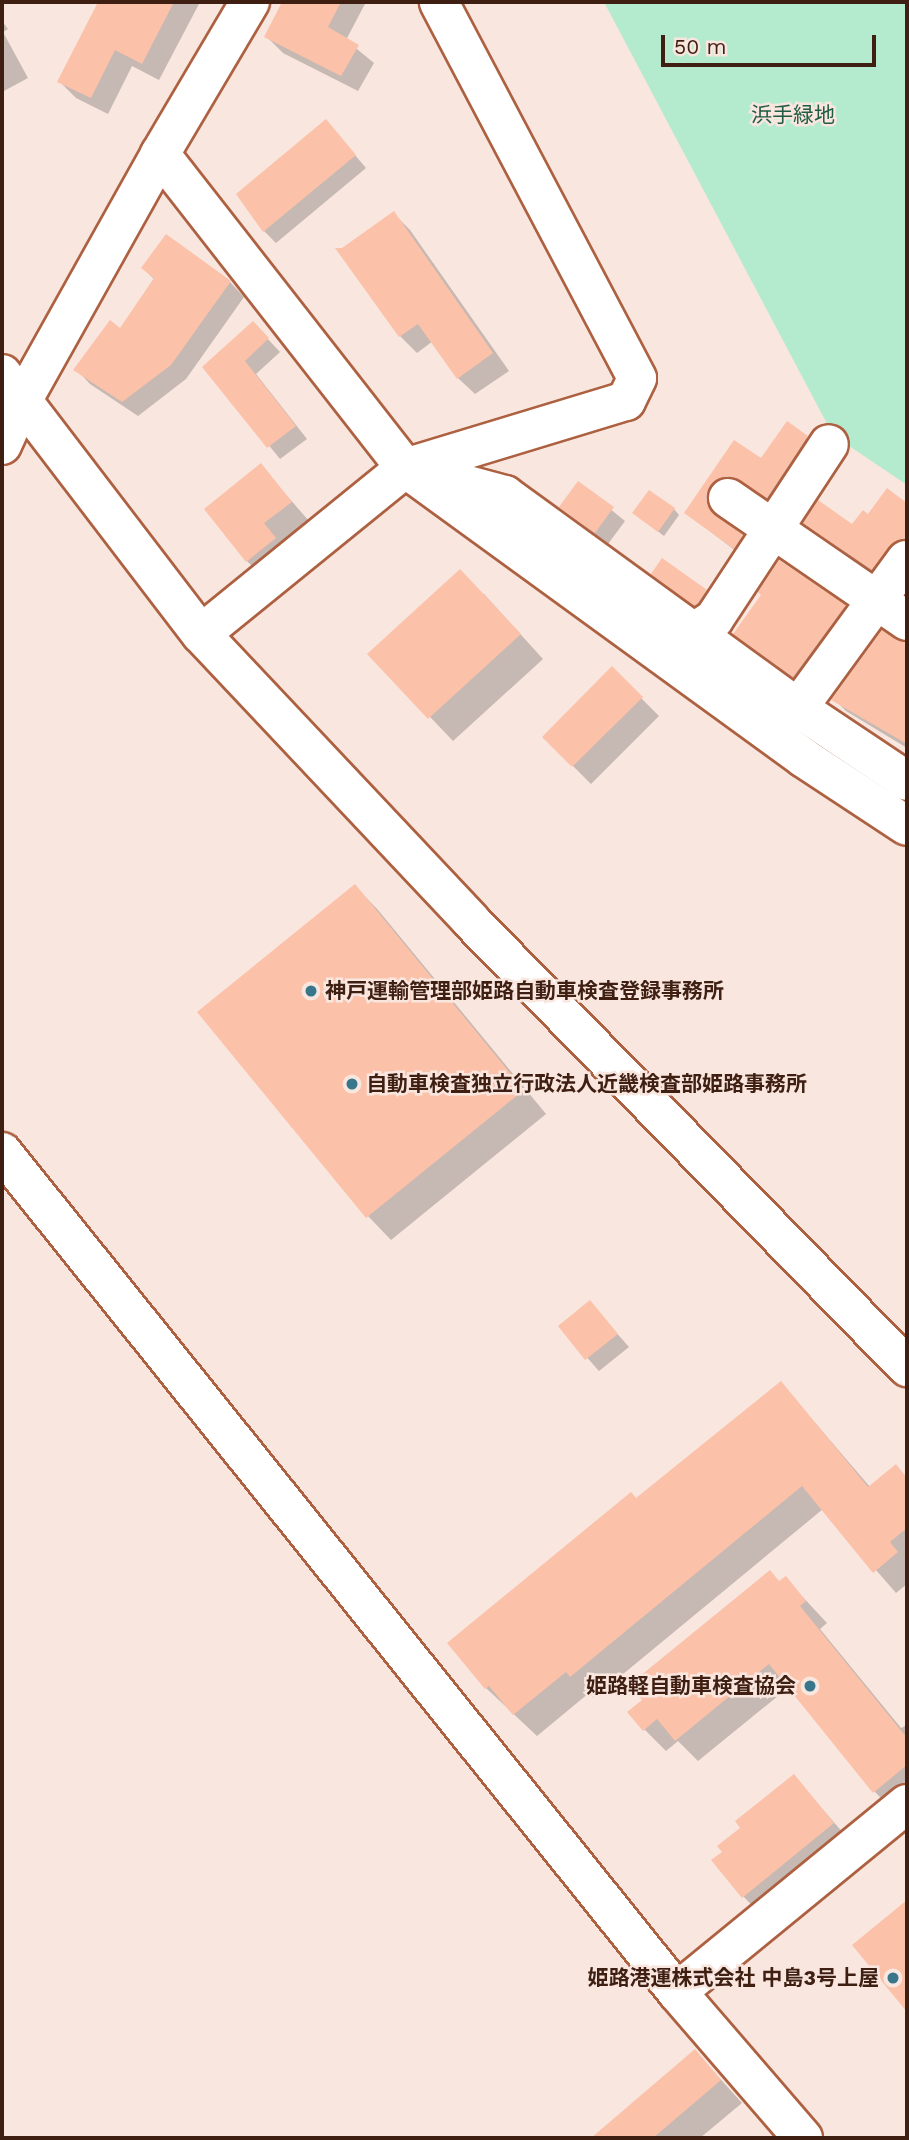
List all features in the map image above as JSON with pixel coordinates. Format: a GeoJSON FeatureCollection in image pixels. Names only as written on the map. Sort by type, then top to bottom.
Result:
{"type":"FeatureCollection","features":[{"type":"Feature","properties":{"kind":"street"},"geometry":{"type":"LineString","coordinates":[[2,445],[11,388],[160,154],[250,2]]}},
{"type":"Feature","properties":{"kind":"street"},"geometry":{"type":"LineString","coordinates":[[201,634],[405,468],[626,401],[636,378],[439,2]]}},
{"type":"Feature","properties":{"kind":"street"},"geometry":{"type":"LineString","coordinates":[[160,154],[405,468],[804,758],[907,827]]}},
{"type":"Feature","properties":{"kind":"street"},"geometry":{"type":"LineString","coordinates":[[11,388],[201,634],[471,921],[907,1367]]}},
{"type":"Feature","properties":{"kind":"street"},"geometry":{"type":"LineString","coordinates":[[692,633],[713,619],[829,444]]}},
{"type":"Feature","properties":{"kind":"street"},"geometry":{"type":"LineString","coordinates":[[405,468],[505,495],[692,633],[907,781]]}},
{"type":"Feature","properties":{"kind":"street"},"geometry":{"type":"LineString","coordinates":[[728,498],[892,611]]}},
{"type":"Feature","properties":{"kind":"street"},"geometry":{"type":"LineString","coordinates":[[798,708],[892,611],[906,560]]}},
{"type":"Feature","properties":{"kind":"street"},"geometry":{"type":"LineString","coordinates":[[2,1152],[677,1992],[803,2138]]}},
{"type":"Feature","properties":{"kind":"street"},"geometry":{"type":"LineString","coordinates":[[677,1992],[907,1804]]}},
{"type":"Feature","properties":{"kind":"green space","name":"浜手緑地"},"geometry":{"type":"Polygon","coordinates":[[[604,2],[907,2],[907,485],[833,435],[604,2]]]}},
{"type":"Feature","properties":{"kind":"building"},"geometry":{"type":"Polygon","coordinates":[[[98,2],[174,2],[142,64],[115,50],[91,98],[57,82],[98,2]]]}},
{"type":"Feature","properties":{"kind":"building"},"geometry":{"type":"Polygon","coordinates":[[[282,2],[341,2],[328,27],[359,45],[341,76],[264,37],[282,2]]]}},
{"type":"Feature","properties":{"kind":"building"},"geometry":{"type":"Polygon","coordinates":[[[326,119],[356,155],[263,232],[236,194],[326,119]]]}},
{"type":"Feature","properties":{"kind":"building"},"geometry":{"type":"Polygon","coordinates":[[[394,211],[493,353],[457,379],[418,324],[399,337],[335,248],[342,248],[394,211]]]}},
{"type":"Feature","properties":{"kind":"building"},"geometry":{"type":"Polygon","coordinates":[[[166,234],[231,281],[171,365],[122,402],[73,370],[110,320],[120,328],[154,278],[141,268],[166,234]]]}},
{"type":"Feature","properties":{"kind":"building"},"geometry":{"type":"Polygon","coordinates":[[[253,321],[269,338],[245,361],[296,426],[267,448],[202,367],[253,321]]]}},
{"type":"Feature","properties":{"kind":"building"},"geometry":{"type":"Polygon","coordinates":[[[787,421],[808,436],[767,498],[730,476],[718,479],[710,486],[706,497],[709,508],[743,535],[734,549],[684,513],[734,440],[761,458],[787,421]]]}},
{"type":"Feature","properties":{"kind":"building"},"geometry":{"type":"Polygon","coordinates":[[[261,463],[292,502],[264,523],[276,538],[246,562],[204,509],[261,463]]]}},
{"type":"Feature","properties":{"kind":"building"},"geometry":{"type":"Polygon","coordinates":[[[578,481],[614,507],[595,533],[559,507],[578,481]]]}},
{"type":"Feature","properties":{"kind":"building"},"geometry":{"type":"Polygon","coordinates":[[[887,488],[907,503],[907,538],[897,540],[889,547],[872,570],[803,523],[818,500],[852,524],[863,510],[868,514],[887,488]]]}},
{"type":"Feature","properties":{"kind":"building"},"geometry":{"type":"Polygon","coordinates":[[[649,490],[675,508],[658,532],[632,513],[649,490]]]}},
{"type":"Feature","properties":{"kind":"building"},"geometry":{"type":"Polygon","coordinates":[[[662,558],[707,590],[694,606],[651,574],[662,558]]]}},
{"type":"Feature","properties":{"kind":"building"},"geometry":{"type":"Polygon","coordinates":[[[779,560],[846,605],[793,677],[733,634],[761,595],[758,592],[779,560]]]}},
{"type":"Feature","properties":{"kind":"building"},"geometry":{"type":"Polygon","coordinates":[[[460,569],[521,634],[428,719],[367,654],[460,569]]]}},
{"type":"Feature","properties":{"kind":"building"},"geometry":{"type":"Polygon","coordinates":[[[882,630],[907,643],[907,744],[831,700],[882,630]]]}},
{"type":"Feature","properties":{"kind":"building"},"geometry":{"type":"Polygon","coordinates":[[[612,666],[643,697],[572,767],[542,737],[612,666]]]}},
{"type":"Feature","properties":{"kind":"building"},"geometry":{"type":"Polygon","coordinates":[[[355,884],[524,1090],[366,1218],[197,1012],[355,884]]]}},
{"type":"Feature","properties":{"kind":"building"},"geometry":{"type":"Polygon","coordinates":[[[590,1300],[618,1334],[585,1360],[558,1326],[590,1300]]]}},
{"type":"Feature","properties":{"kind":"building"},"geometry":{"type":"Polygon","coordinates":[[[781,1381],[868,1487],[896,1464],[907,1478],[907,1528],[890,1542],[898,1552],[873,1573],[802,1486],[570,1677],[566,1672],[513,1715],[489,1686],[485,1689],[447,1643],[631,1492],[636,1498],[781,1381]]]}},
{"type":"Feature","properties":{"kind":"building"},"geometry":{"type":"Polygon","coordinates":[[[770,1570],[779,1581],[786,1576],[806,1601],[800,1606],[907,1738],[907,1765],[873,1793],[769,1664],[675,1741],[657,1719],[643,1731],[627,1712],[642,1700],[629,1685],[770,1570]]]}},
{"type":"Feature","properties":{"kind":"building"},"geometry":{"type":"Polygon","coordinates":[[[794,1774],[834,1823],[742,1898],[711,1860],[722,1852],[717,1846],[740,1828],[735,1821],[794,1774]]]}},
{"type":"Feature","properties":{"kind":"building","name":"姫路港運株式会社 中島3号上屋"},"geometry":{"type":"Polygon","coordinates":[[[907,1900],[907,2012],[852,1945],[907,1900]]]}},
{"type":"Feature","properties":{"kind":"building"},"geometry":{"type":"Polygon","coordinates":[[[695,2049],[721,2080],[653,2138],[591,2138],[695,2049]]]}},
{"type":"Feature","properties":{"kind":"place","name":"神戸運輸管理部姫路自動車検査登録事務所"},"geometry":{"type":"Point","coordinates":[311,991]}},
{"type":"Feature","properties":{"kind":"place","name":"自動車検査独立行政法人近畿検査部姫路事務所"},"geometry":{"type":"Point","coordinates":[352,1084]}},
{"type":"Feature","properties":{"kind":"place","name":"姫路軽自動車検査協会"},"geometry":{"type":"Point","coordinates":[810,1686]}},
{"type":"Feature","properties":{"kind":"place","name":"姫路港運株式会社 中島3号上屋"},"geometry":{"type":"Point","coordinates":[893,1978]}}]}
